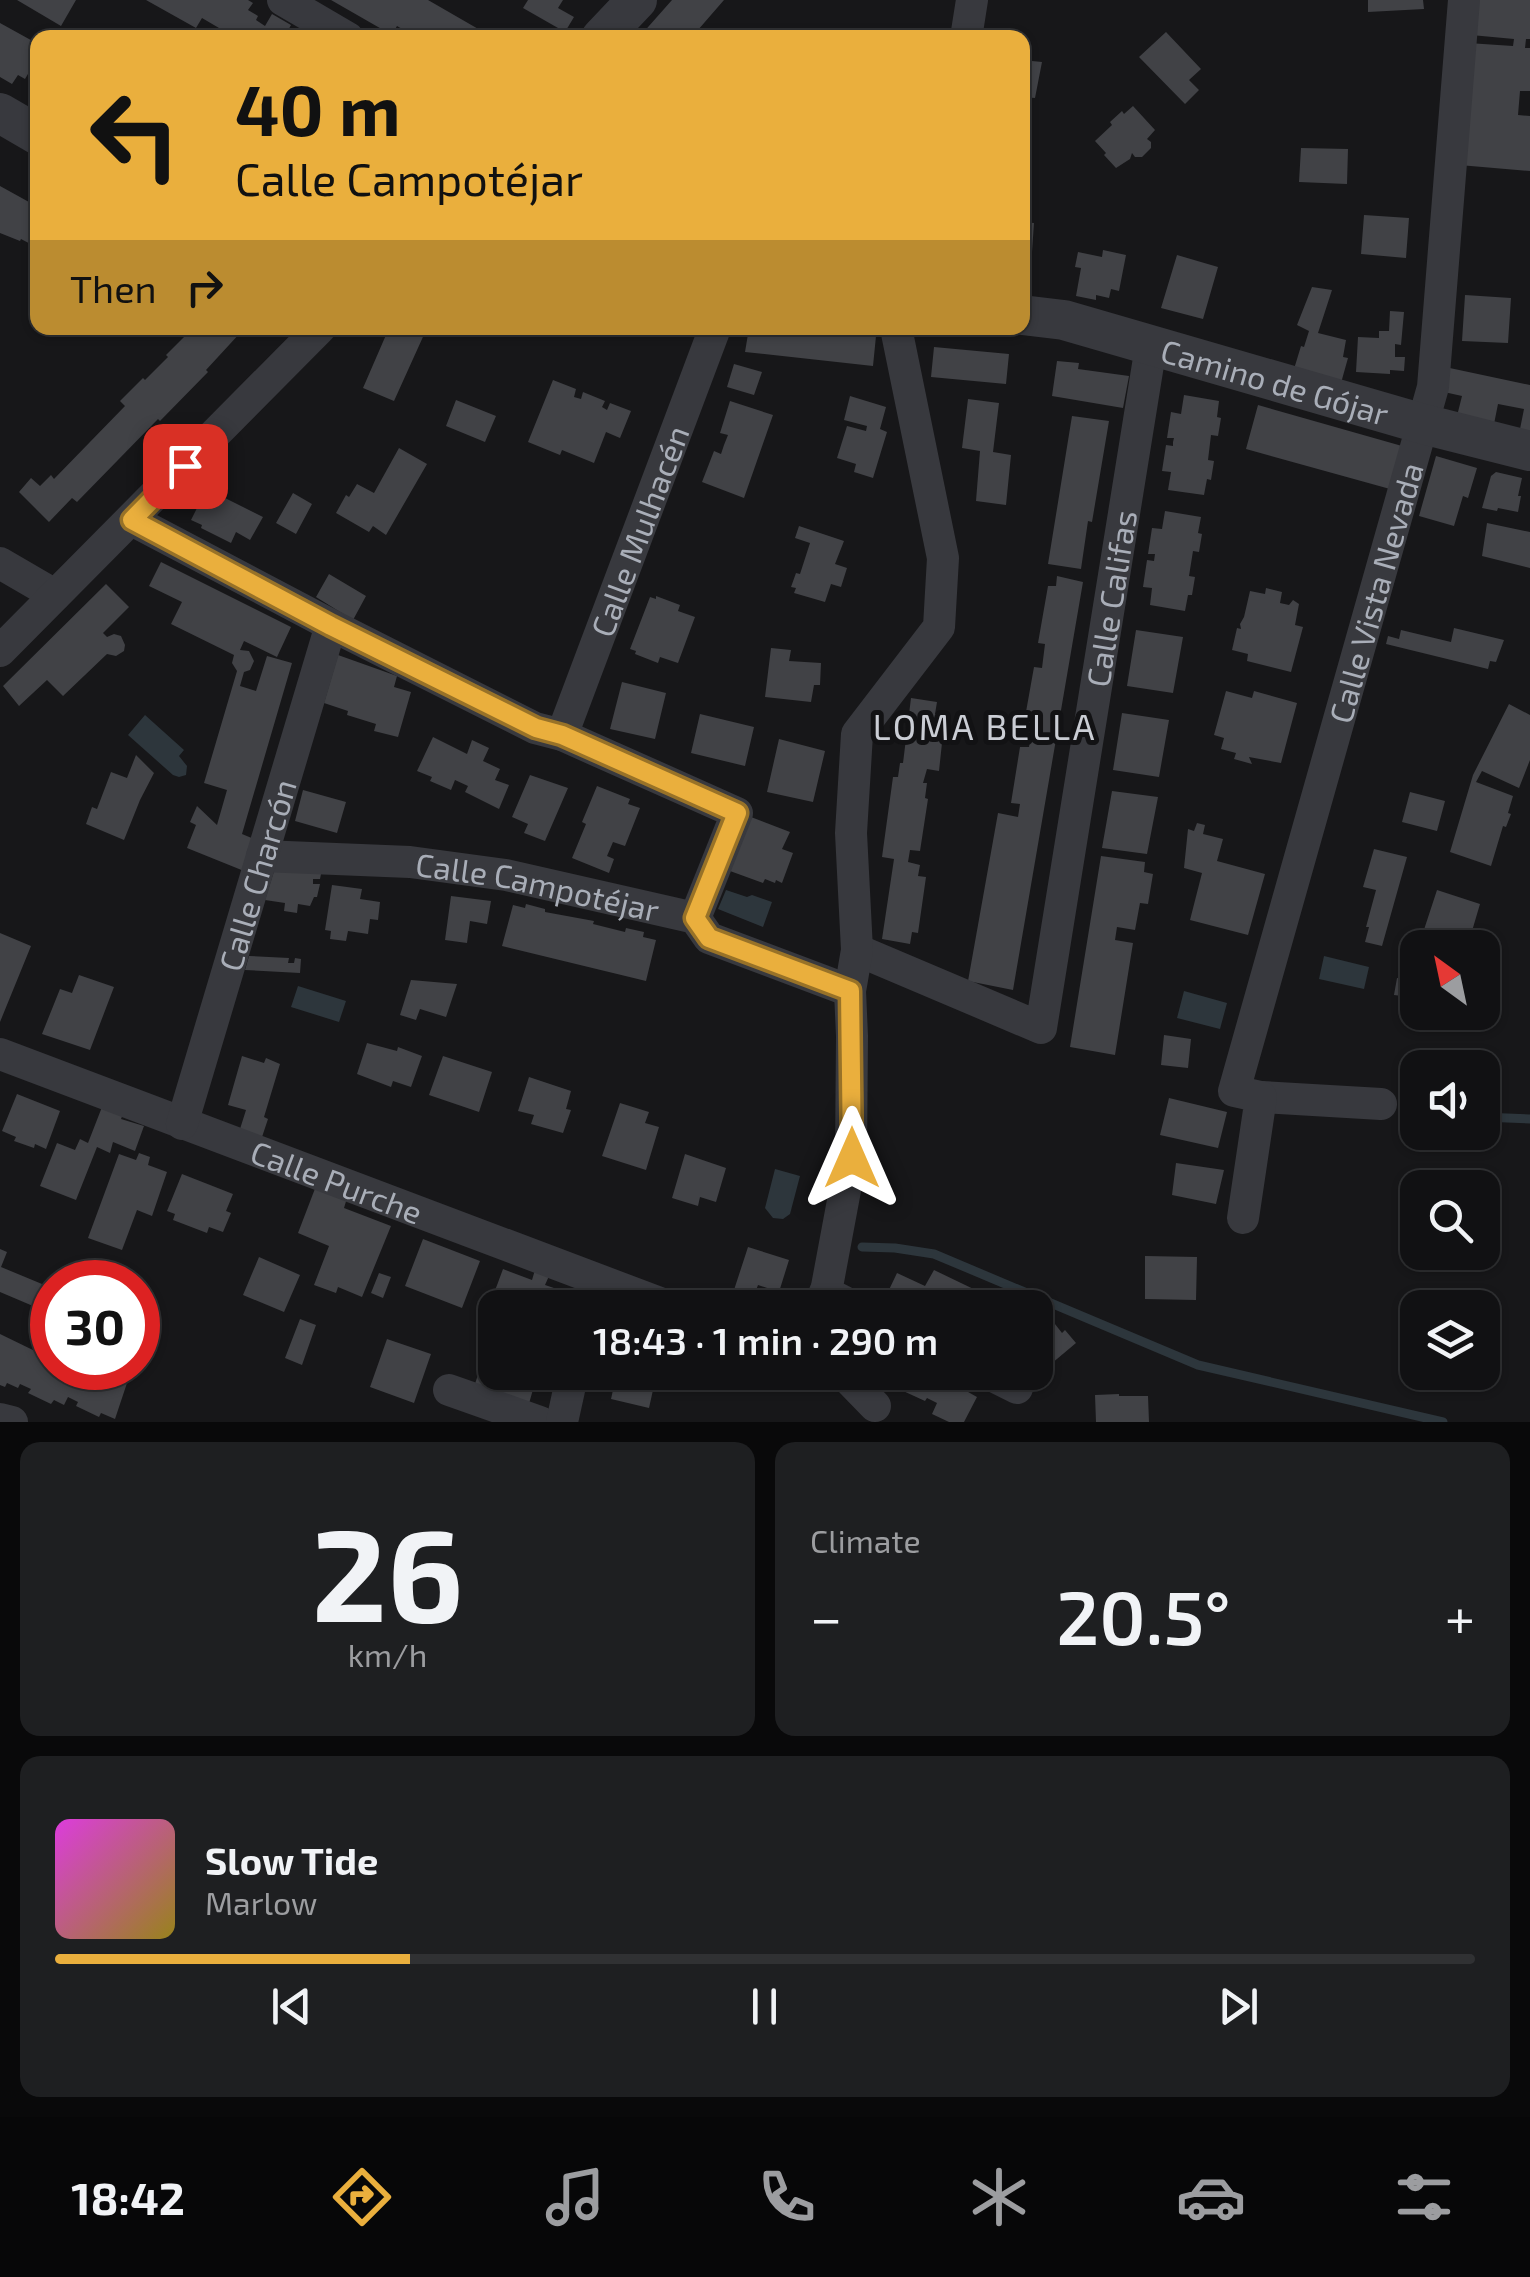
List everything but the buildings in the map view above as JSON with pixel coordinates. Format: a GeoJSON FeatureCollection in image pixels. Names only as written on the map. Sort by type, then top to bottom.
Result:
{"type":"FeatureCollection","features":[{"type":"Feature","properties":{"kind":"street"},"geometry":{"type":"LineString","coordinates":[[283,0],[334,30]]}},
{"type":"Feature","properties":{"kind":"street"},"geometry":{"type":"LineString","coordinates":[[609,30],[637,0]]}},
{"type":"Feature","properties":{"kind":"street"},"geometry":{"type":"LineString","coordinates":[[967,30],[972,0]]}},
{"type":"Feature","properties":{"kind":"street","name":"Calle Vista Nevada"},"geometry":{"type":"LineString","coordinates":[[1261,1096],[1234,1090],[1432,387],[1464,0]]}},
{"type":"Feature","properties":{"kind":"street"},"geometry":{"type":"LineString","coordinates":[[0,114],[30,131]]}},
{"type":"Feature","properties":{"kind":"street","name":"Camino de Gójar"},"geometry":{"type":"LineString","coordinates":[[1030,316],[1064,320],[1530,451]]}},
{"type":"Feature","properties":{"kind":"street","name":"Calle Mulhacén"},"geometry":{"type":"LineString","coordinates":[[562,735],[712,335]]}},
{"type":"Feature","properties":{"kind":"street"},"geometry":{"type":"LineString","coordinates":[[826,1290],[852,1158],[850,991],[856,950],[851,833],[857,734],[939,627],[943,558],[897,335]]}},
{"type":"Feature","properties":{"kind":"street"},"geometry":{"type":"LineString","coordinates":[[0,650],[132,520],[291,342]]}},
{"type":"Feature","properties":{"kind":"street","name":"Calle Califas"},"geometry":{"type":"LineString","coordinates":[[856,950],[1042,1028],[1152,346]]}},
{"type":"Feature","properties":{"kind":"street"},"geometry":{"type":"LineString","coordinates":[[132,520],[331,626],[536,728],[562,735],[737,813],[695,918]]}},
{"type":"Feature","properties":{"kind":"street"},"geometry":{"type":"LineString","coordinates":[[0,563],[55,595]]}},
{"type":"Feature","properties":{"kind":"street","name":"Calle Charcón"},"geometry":{"type":"LineString","coordinates":[[182,1124],[331,626]]}},
{"type":"Feature","properties":{"kind":"street","name":"Calle Campotéjar"},"geometry":{"type":"LineString","coordinates":[[262,856],[410,862],[506,875],[695,918],[709,938],[850,991]]}},
{"type":"Feature","properties":{"kind":"street","name":"Calle Purche"},"geometry":{"type":"LineString","coordinates":[[0,1054],[182,1124],[585,1290]]}},
{"type":"Feature","properties":{"kind":"street"},"geometry":{"type":"LineString","coordinates":[[1243,1218],[1261,1096],[1381,1104]]}},
{"type":"Feature","properties":{"kind":"street"},"geometry":{"type":"LineString","coordinates":[[449,1390],[540,1422]]}},
{"type":"Feature","properties":{"kind":"street"},"geometry":{"type":"LineString","coordinates":[[562,1422],[570,1390]]}},
{"type":"Feature","properties":{"kind":"street"},"geometry":{"type":"LineString","coordinates":[[860,1390],[876,1406]]}},
{"type":"Feature","properties":{"kind":"street"},"geometry":{"type":"LineString","coordinates":[[0,1419],[12,1422]]}},
{"type":"Feature","properties":{"kind":"shaded area"},"geometry":{"type":"Polygon","coordinates":[[[145,715],[184,750],[179,756],[187,766],[186,775],[173,775],[128,735],[145,715]]]}},
{"type":"Feature","properties":{"kind":"shaded area"},"geometry":{"type":"Polygon","coordinates":[[[726,890],[772,902],[763,927],[718,909],[726,890]]]}},
{"type":"Feature","properties":{"kind":"shaded area"},"geometry":{"type":"Polygon","coordinates":[[[1324,956],[1369,967],[1364,989],[1319,979],[1324,956]]]}},
{"type":"Feature","properties":{"kind":"shaded area"},"geometry":{"type":"Polygon","coordinates":[[[298,986],[346,1001],[339,1022],[291,1007],[298,986]]]}},
{"type":"Feature","properties":{"kind":"shaded area"},"geometry":{"type":"Polygon","coordinates":[[[1184,991],[1227,1003],[1220,1029],[1177,1018],[1184,991]]]}},
{"type":"Feature","properties":{"kind":"shaded area"},"geometry":{"type":"Polygon","coordinates":[[[775,1169],[800,1176],[790,1214],[783,1219],[773,1218],[765,1208],[775,1169]]]}},
{"type":"Feature","properties":{"kind":"waterway"},"geometry":{"type":"LineString","coordinates":[[1500,1118],[1530,1119]]}},
{"type":"Feature","properties":{"kind":"waterway"},"geometry":{"type":"LineString","coordinates":[[862,1247],[934,1254],[1198,1365],[1443,1422]]}},
{"type":"Feature","properties":{"kind":"district","name":"LOMA BELLA"},"geometry":{"type":"Point","coordinates":[985,726]}},
{"type":"Feature","properties":{"kind":"route"},"geometry":{"type":"LineString","coordinates":[[185,466],[132,520],[331,626],[536,728],[562,735],[737,813],[695,918],[709,938],[850,991],[852,1158]]}}]}
